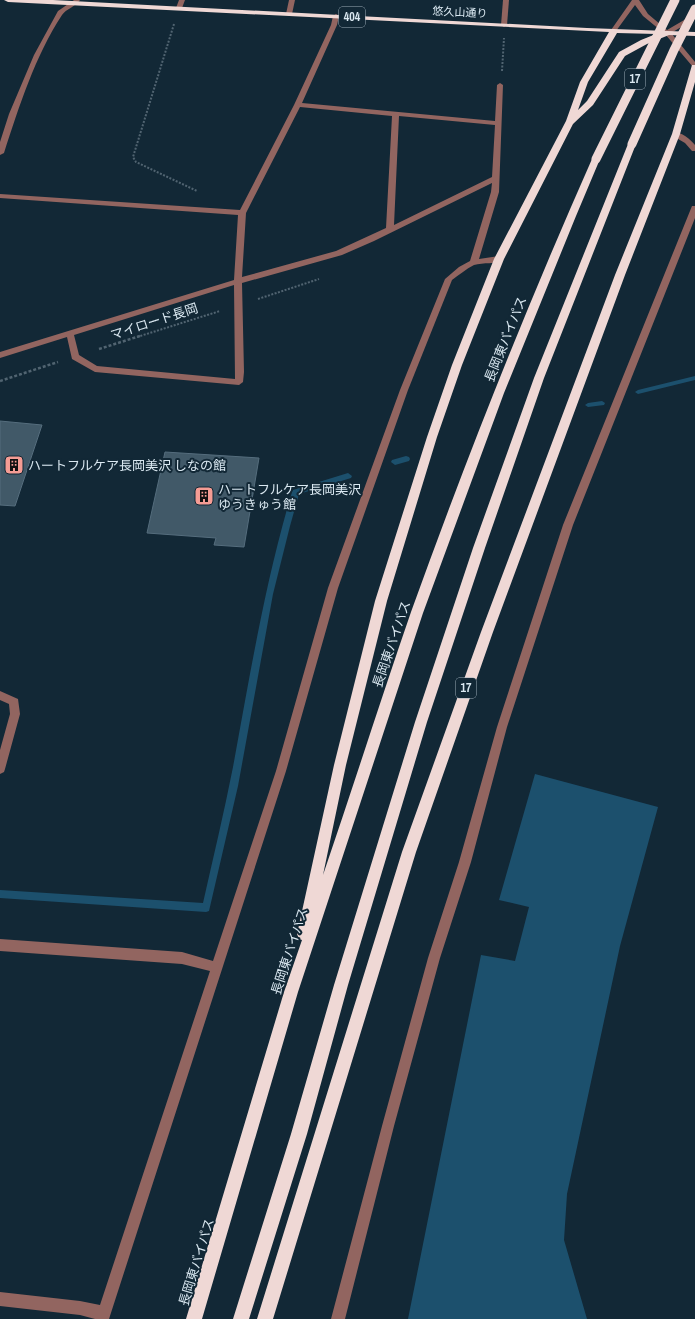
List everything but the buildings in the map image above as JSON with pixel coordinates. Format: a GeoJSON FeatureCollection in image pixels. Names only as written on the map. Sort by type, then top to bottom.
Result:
{"type":"FeatureCollection","features":[{"type":"Feature","properties":{"kind":"highway","name":"悠久山通り"},"geometry":{"type":"LineString","coordinates":[[8,0],[181,4],[289,14],[587,30],[695,34]]}},
{"type":"Feature","properties":{"kind":"highway","name":"長岡東バイパス"},"geometry":{"type":"LineString","coordinates":[[194,1319],[291,992],[417,613],[462,488],[565,230],[596,159],[675,0]]}},
{"type":"Feature","properties":{"kind":"highway","name":"17"},"geometry":{"type":"LineString","coordinates":[[241,1319],[299,1134],[341,985],[421,722],[479,548],[539,378],[632,144],[674,50],[695,9]]}},
{"type":"Feature","properties":{"kind":"highway","name":"17"},"geometry":{"type":"LineString","coordinates":[[291,992],[340,765],[382,601],[435,430],[457,365],[499,259],[569,123],[584,82],[614,30]]}},
{"type":"Feature","properties":{"kind":"highway","name":"17"},"geometry":{"type":"LineString","coordinates":[[569,123],[590,103],[622,54],[644,42],[667,33]]}},
{"type":"Feature","properties":{"kind":"highway","name":"17"},"geometry":{"type":"LineString","coordinates":[[265,1319],[414,837],[487,632],[620,275],[676,134],[695,67]]}},
{"type":"Feature","properties":{"kind":"street"},"geometry":{"type":"LineString","coordinates":[[289,14],[292,0]]}},
{"type":"Feature","properties":{"kind":"street"},"geometry":{"type":"LineString","coordinates":[[504,25],[506,0]]}},
{"type":"Feature","properties":{"kind":"street"},"geometry":{"type":"LineString","coordinates":[[636,0],[643,14],[667,33],[695,67]]}},
{"type":"Feature","properties":{"kind":"street","name":"17"},"geometry":{"type":"LineString","coordinates":[[614,30],[636,0]]}},
{"type":"Feature","properties":{"kind":"street"},"geometry":{"type":"LineString","coordinates":[[0,153],[13,114],[37,55],[60,12],[76,2]]}},
{"type":"Feature","properties":{"kind":"street"},"geometry":{"type":"LineString","coordinates":[[70,334],[75,357],[95,369],[239,382],[238,282],[242,213],[298,105],[334,25],[336,16]]}},
{"type":"Feature","properties":{"kind":"street"},"geometry":{"type":"LineString","coordinates":[[667,33],[695,16]]}},
{"type":"Feature","properties":{"kind":"street"},"geometry":{"type":"LineString","coordinates":[[474,262],[495,192],[500,85]]}},
{"type":"Feature","properties":{"kind":"street"},"geometry":{"type":"LineString","coordinates":[[298,105],[498,123]]}},
{"type":"Feature","properties":{"kind":"street"},"geometry":{"type":"LineString","coordinates":[[390,229],[396,114]]}},
{"type":"Feature","properties":{"kind":"street"},"geometry":{"type":"LineString","coordinates":[[676,134],[688,141],[695,149]]}},
{"type":"Feature","properties":{"kind":"street"},"geometry":{"type":"LineString","coordinates":[[0,355],[338,253],[495,178]]}},
{"type":"Feature","properties":{"kind":"street"},"geometry":{"type":"LineString","coordinates":[[0,196],[242,213]]}},
{"type":"Feature","properties":{"kind":"street"},"geometry":{"type":"LineString","coordinates":[[338,1319],[388,1126],[434,958],[465,862],[502,727],[568,525],[695,208]]}},
{"type":"Feature","properties":{"kind":"street"},"geometry":{"type":"LineString","coordinates":[[0,1299],[80,1308],[103,1316],[281,771],[333,588],[404,390],[449,279],[462,268],[474,262],[499,259]]}},
{"type":"Feature","properties":{"kind":"street"},"geometry":{"type":"LineString","coordinates":[[0,695],[14,702],[15,714],[0,769]]}},
{"type":"Feature","properties":{"kind":"street"},"geometry":{"type":"LineString","coordinates":[[0,945],[182,958],[216,967]]}},
{"type":"Feature","properties":{"kind":"path"},"geometry":{"type":"LineString","coordinates":[[181,4],[133,157],[136,162],[145,167],[201,193]]}},
{"type":"Feature","properties":{"kind":"path"},"geometry":{"type":"LineString","coordinates":[[500,85],[502,83],[504,37]]}},
{"type":"Feature","properties":{"kind":"path","name":"マイロード長岡"},"geometry":{"type":"LineString","coordinates":[[97,350],[225,309]]}},
{"type":"Feature","properties":{"kind":"path"},"geometry":{"type":"LineString","coordinates":[[0,381],[60,362]]}},
{"type":"Feature","properties":{"kind":"water"},"geometry":{"type":"Polygon","coordinates":[[[535,774],[658,807],[620,946],[567,1194],[564,1240],[587,1319],[408,1319],[481,955],[515,961],[529,907],[499,900],[535,774]]]}},
{"type":"Feature","properties":{"kind":"waterway"},"geometry":{"type":"LineString","coordinates":[[638,392],[695,378]]}},
{"type":"Feature","properties":{"kind":"waterway"},"geometry":{"type":"LineString","coordinates":[[588,405],[602,403]]}},
{"type":"Feature","properties":{"kind":"waterway"},"geometry":{"type":"LineString","coordinates":[[395,462],[406,459]]}},
{"type":"Feature","properties":{"kind":"waterway"},"geometry":{"type":"LineString","coordinates":[[0,894],[206,908],[234,786],[255,664],[269,594],[296,492],[348,476]]}},
{"type":"Feature","properties":{"kind":"place","name":"ハートフルケア長岡美沢 しなの館"},"geometry":{"type":"Point","coordinates":[14,465]}},
{"type":"Feature","properties":{"kind":"place","name":"ハートフルケア長岡美沢 ゆうきゅう館"},"geometry":{"type":"Point","coordinates":[204,496]}}]}
